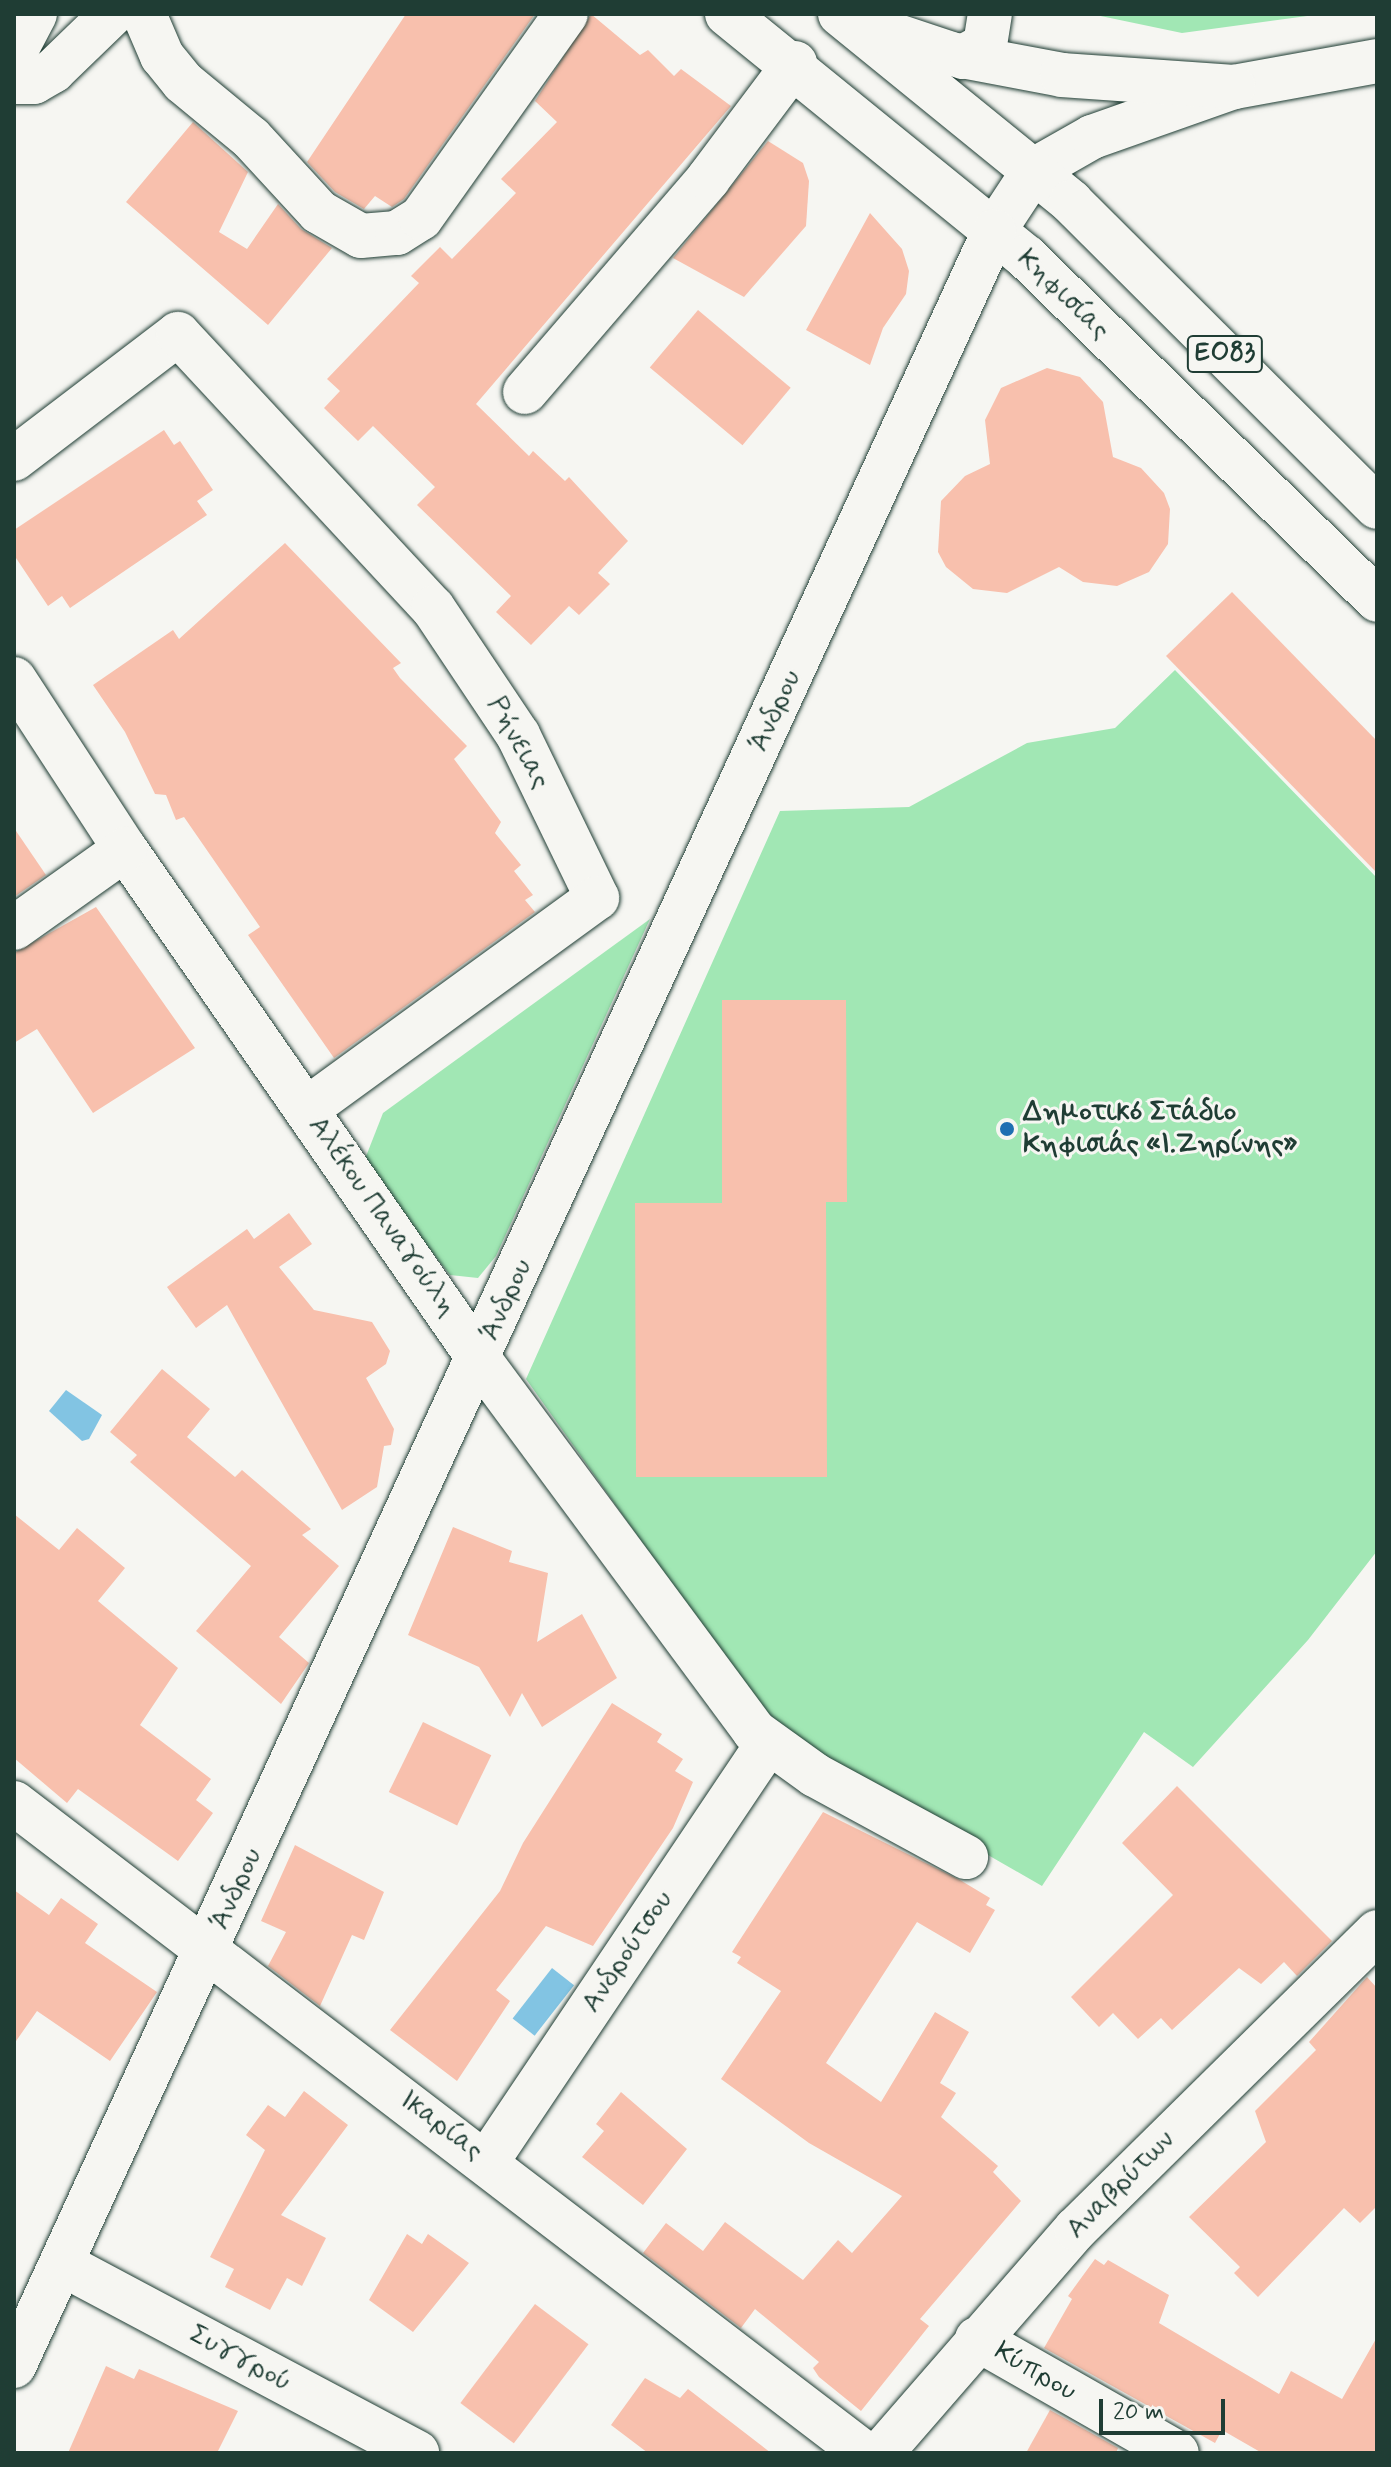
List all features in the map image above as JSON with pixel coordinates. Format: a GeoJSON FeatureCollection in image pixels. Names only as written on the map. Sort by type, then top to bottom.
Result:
{"type":"FeatureCollection","features":[{"type":"Feature","properties":{"kind":"street"},"geometry":{"type":"LineString","coordinates":[[14,54],[35,14]]}},
{"type":"Feature","properties":{"kind":"street"},"geometry":{"type":"LineString","coordinates":[[14,82],[34,82],[139,15],[162,56],[183,82],[251,138],[319,212],[361,236],[397,233],[421,218],[566,14]]}},
{"type":"Feature","properties":{"kind":"street","name":"Κηφισίας"},"geometry":{"type":"LineString","coordinates":[[727,14],[795,63],[994,231],[1377,600]]}},
{"type":"Feature","properties":{"kind":"street"},"geometry":{"type":"LineString","coordinates":[[963,57],[985,45],[990,14]]}},
{"type":"Feature","properties":{"kind":"street"},"geometry":{"type":"LineString","coordinates":[[845,17],[963,57],[1091,79],[1234,87]]}},
{"type":"Feature","properties":{"kind":"street","name":"ΕΟ83"},"geometry":{"type":"LineString","coordinates":[[845,17],[1034,170],[1377,507]]}},
{"type":"Feature","properties":{"kind":"street"},"geometry":{"type":"LineString","coordinates":[[1034,170],[1092,137],[1234,87],[1377,61]]}},
{"type":"Feature","properties":{"kind":"street"},"geometry":{"type":"LineString","coordinates":[[525,392],[708,179],[795,63]]}},
{"type":"Feature","properties":{"kind":"street","name":"Άνδρου"},"geometry":{"type":"LineString","coordinates":[[14,2366],[64,2265],[994,231],[1034,170]]}},
{"type":"Feature","properties":{"kind":"street","name":"Ρήνειας"},"geometry":{"type":"LineString","coordinates":[[14,459],[178,334],[433,608],[518,735],[597,898],[307,1109]]}},
{"type":"Feature","properties":{"kind":"street","name":"Αλέκου Παναγούλη"},"geometry":{"type":"LineString","coordinates":[[14,679],[125,849],[479,1359],[768,1743]]}},
{"type":"Feature","properties":{"kind":"street"},"geometry":{"type":"LineString","coordinates":[[14,928],[125,849]]}},
{"type":"Feature","properties":{"kind":"street"},"geometry":{"type":"LineString","coordinates":[[768,1743],[966,1857]]}},
{"type":"Feature","properties":{"kind":"street","name":"Ανδρούτσου"},"geometry":{"type":"LineString","coordinates":[[488,2160],[768,1743]]}},
{"type":"Feature","properties":{"kind":"street","name":"Ικαρίας"},"geometry":{"type":"LineString","coordinates":[[14,1803],[207,1953],[488,2160],[864,2453]]}},
{"type":"Feature","properties":{"kind":"street","name":"Αναβρύτων"},"geometry":{"type":"LineString","coordinates":[[881,2453],[977,2339],[1076,2229],[1374,1941]]}},
{"type":"Feature","properties":{"kind":"street","name":"Συγγρού"},"geometry":{"type":"LineString","coordinates":[[64,2265],[417,2453]]}},
{"type":"Feature","properties":{"kind":"street","name":"Κύπρου"},"geometry":{"type":"LineString","coordinates":[[977,2339],[1177,2453]]}},
{"type":"Feature","properties":{"kind":"green space"},"geometry":{"type":"Polygon","coordinates":[[[1091,14],[1322,14],[1182,33],[1091,14]]]}},
{"type":"Feature","properties":{"kind":"green space","name":"Δημοτικό Στάδιο Κηφισιάς «Ι.Ζηρίνης»"},"geometry":{"type":"Polygon","coordinates":[[[1175,670],[1377,878],[1377,1551],[1308,1640],[1193,1767],[1144,1732],[1042,1886],[779,1735],[526,1379],[780,811],[909,807],[1027,743],[1115,728],[1175,670]]]}},
{"type":"Feature","properties":{"kind":"green space"},"geometry":{"type":"Polygon","coordinates":[[[650,919],[496,1256],[478,1278],[450,1275],[363,1164],[383,1113],[650,919]]]}},
{"type":"Feature","properties":{"kind":"water"},"geometry":{"type":"Polygon","coordinates":[[[66,1390],[102,1415],[89,1439],[82,1441],[49,1411],[66,1390]]]}},
{"type":"Feature","properties":{"kind":"water"},"geometry":{"type":"Polygon","coordinates":[[[552,1968],[574,1985],[535,2036],[513,2018],[552,1968]]]}},
{"type":"Feature","properties":{"kind":"building"},"geometry":{"type":"Polygon","coordinates":[[[406,14],[535,14],[404,199],[392,207],[375,196],[364,209],[335,192],[307,162],[406,14]]]}},
{"type":"Feature","properties":{"kind":"building"},"geometry":{"type":"Polygon","coordinates":[[[591,14],[640,55],[648,50],[674,76],[681,69],[731,106],[476,404],[529,456],[533,451],[565,481],[569,477],[628,541],[598,573],[610,584],[579,615],[569,606],[531,645],[496,612],[511,596],[417,505],[435,487],[373,426],[358,441],[324,408],[340,391],[327,379],[419,283],[411,276],[440,247],[452,259],[516,193],[501,179],[557,122],[535,101],[591,14]]]}},
{"type":"Feature","properties":{"kind":"building"},"geometry":{"type":"Polygon","coordinates":[[[193,122],[248,172],[219,232],[247,249],[278,204],[301,229],[332,248],[268,325],[126,202],[193,122]]]}},
{"type":"Feature","properties":{"kind":"building"},"geometry":{"type":"Polygon","coordinates":[[[768,141],[803,163],[809,181],[806,226],[744,297],[673,258],[768,141]]]}},
{"type":"Feature","properties":{"kind":"building"},"geometry":{"type":"Polygon","coordinates":[[[870,213],[902,249],[909,271],[906,294],[883,328],[870,365],[806,330],[870,213]]]}},
{"type":"Feature","properties":{"kind":"building"},"geometry":{"type":"Polygon","coordinates":[[[698,310],[791,388],[742,445],[650,367],[698,310]]]}},
{"type":"Feature","properties":{"kind":"building"},"geometry":{"type":"Polygon","coordinates":[[[1047,368],[1080,377],[1103,402],[1113,457],[1141,468],[1164,493],[1170,509],[1168,544],[1149,572],[1117,586],[1083,582],[1059,567],[1007,593],[973,589],[946,567],[938,552],[941,501],[965,476],[990,464],[985,420],[1001,388],[1047,368]]]}},
{"type":"Feature","properties":{"kind":"building"},"geometry":{"type":"Polygon","coordinates":[[[164,430],[174,445],[180,441],[213,490],[197,501],[207,515],[70,608],[62,596],[48,606],[14,555],[14,530],[164,430]]]}},
{"type":"Feature","properties":{"kind":"building"},"geometry":{"type":"Polygon","coordinates":[[[285,543],[401,663],[393,668],[400,678],[467,746],[454,759],[501,822],[495,833],[521,865],[514,871],[533,895],[525,900],[535,912],[334,1058],[248,935],[260,927],[184,817],[176,820],[166,795],[155,794],[125,732],[93,685],[173,630],[179,639],[285,543]]]}},
{"type":"Feature","properties":{"kind":"building"},"geometry":{"type":"Polygon","coordinates":[[[1232,592],[1377,741],[1377,873],[1166,656],[1232,592]]]}},
{"type":"Feature","properties":{"kind":"building"},"geometry":{"type":"Polygon","coordinates":[[[14,828],[46,875],[14,897],[14,828]]]}},
{"type":"Feature","properties":{"kind":"building"},"geometry":{"type":"Polygon","coordinates":[[[96,907],[195,1048],[93,1113],[37,1029],[14,1043],[14,953],[96,907]]]}},
{"type":"Feature","properties":{"kind":"building"},"geometry":{"type":"Polygon","coordinates":[[[722,1000],[846,1000],[847,1202],[826,1202],[827,1477],[636,1477],[635,1203],[722,1203],[722,1000]]]}},
{"type":"Feature","properties":{"kind":"building"},"geometry":{"type":"Polygon","coordinates":[[[289,1213],[312,1244],[279,1267],[314,1310],[372,1322],[390,1351],[386,1364],[366,1378],[394,1429],[391,1445],[384,1446],[377,1487],[342,1510],[227,1305],[196,1328],[167,1287],[247,1229],[254,1239],[289,1213]]]}},
{"type":"Feature","properties":{"kind":"building"},"geometry":{"type":"Polygon","coordinates":[[[162,1369],[210,1409],[187,1437],[235,1477],[242,1470],[311,1529],[302,1535],[339,1566],[279,1637],[309,1663],[281,1704],[196,1631],[251,1566],[130,1462],[137,1455],[110,1432],[162,1369]]]}},
{"type":"Feature","properties":{"kind":"building"},"geometry":{"type":"Polygon","coordinates":[[[14,1514],[59,1550],[77,1528],[125,1568],[98,1601],[178,1668],[140,1725],[211,1779],[196,1800],[213,1813],[178,1861],[78,1789],[67,1803],[14,1758],[14,1514]]]}},
{"type":"Feature","properties":{"kind":"building"},"geometry":{"type":"Polygon","coordinates":[[[453,1527],[512,1551],[509,1562],[548,1573],[537,1642],[582,1614],[617,1678],[542,1727],[522,1693],[510,1717],[479,1667],[408,1635],[453,1527]]]}},
{"type":"Feature","properties":{"kind":"building"},"geometry":{"type":"Polygon","coordinates":[[[612,1703],[662,1734],[657,1742],[683,1759],[675,1771],[693,1782],[673,1828],[593,1946],[546,1926],[496,1990],[510,2001],[457,2081],[390,2030],[500,1891],[523,1843],[612,1703]]]}},
{"type":"Feature","properties":{"kind":"building"},"geometry":{"type":"Polygon","coordinates":[[[423,1722],[491,1755],[457,1825],[389,1792],[423,1722]]]}},
{"type":"Feature","properties":{"kind":"building"},"geometry":{"type":"Polygon","coordinates":[[[1177,1786],[1332,1941],[1297,1976],[1284,1962],[1261,1984],[1239,1968],[1172,2030],[1161,2018],[1138,2039],[1113,2013],[1099,2027],[1071,1997],[1173,1895],[1122,1843],[1177,1786]]]}},
{"type":"Feature","properties":{"kind":"building"},"geometry":{"type":"Polygon","coordinates":[[[823,1812],[960,1880],[990,1898],[986,1905],[995,1910],[970,1953],[917,1922],[826,2063],[881,2102],[935,2012],[969,2032],[940,2083],[956,2093],[941,2117],[998,2166],[993,2172],[1021,2201],[920,2319],[929,2326],[861,2411],[819,2377],[813,2368],[819,2362],[755,2309],[741,2328],[643,2253],[666,2223],[703,2251],[725,2222],[803,2280],[838,2240],[852,2253],[902,2196],[809,2143],[721,2079],[781,1991],[737,1963],[741,1957],[732,1952],[823,1812]]]}},
{"type":"Feature","properties":{"kind":"building"},"geometry":{"type":"Polygon","coordinates":[[[295,1845],[384,1892],[364,1940],[352,1935],[320,2006],[268,1966],[286,1932],[261,1921],[295,1845]]]}},
{"type":"Feature","properties":{"kind":"building"},"geometry":{"type":"Polygon","coordinates":[[[14,1890],[49,1915],[61,1898],[98,1924],[85,1943],[157,1992],[110,2061],[37,2011],[14,2044],[14,1890]]]}},
{"type":"Feature","properties":{"kind":"building"},"geometry":{"type":"Polygon","coordinates":[[[1367,1977],[1377,1988],[1377,2206],[1360,2223],[1344,2208],[1258,2297],[1234,2273],[1240,2267],[1189,2217],[1266,2142],[1255,2111],[1316,2050],[1309,2042],[1367,1977]]]}},
{"type":"Feature","properties":{"kind":"building"},"geometry":{"type":"Polygon","coordinates":[[[304,2091],[348,2125],[281,2215],[326,2238],[302,2286],[287,2278],[270,2310],[225,2287],[234,2269],[210,2257],[265,2150],[246,2135],[268,2105],[285,2117],[304,2091]]]}},
{"type":"Feature","properties":{"kind":"building"},"geometry":{"type":"Polygon","coordinates":[[[621,2092],[687,2149],[643,2205],[582,2157],[604,2131],[596,2124],[621,2092]]]}},
{"type":"Feature","properties":{"kind":"building"},"geometry":{"type":"Polygon","coordinates":[[[407,2234],[422,2244],[428,2234],[469,2263],[413,2332],[369,2300],[407,2234]]]}},
{"type":"Feature","properties":{"kind":"building"},"geometry":{"type":"Polygon","coordinates":[[[1095,2259],[1104,2265],[1108,2260],[1169,2295],[1159,2323],[1279,2394],[1291,2371],[1342,2399],[1377,2337],[1377,2453],[1262,2453],[1222,2430],[1215,2443],[1044,2348],[1072,2299],[1068,2296],[1095,2259]]]}},
{"type":"Feature","properties":{"kind":"building"},"geometry":{"type":"Polygon","coordinates":[[[535,2304],[589,2344],[514,2443],[460,2403],[535,2304]]]}},
{"type":"Feature","properties":{"kind":"building"},"geometry":{"type":"Polygon","coordinates":[[[106,2366],[134,2379],[139,2369],[238,2411],[217,2453],[68,2453],[106,2366]]]}},
{"type":"Feature","properties":{"kind":"building"},"geometry":{"type":"Polygon","coordinates":[[[645,2378],[680,2398],[688,2389],[771,2453],[648,2453],[611,2425],[645,2378]]]}},
{"type":"Feature","properties":{"kind":"building"},"geometry":{"type":"Polygon","coordinates":[[[1050,2410],[1118,2448],[1116,2453],[1026,2453],[1050,2410]]]}},
{"type":"Feature","properties":{"kind":"place","name":"Δημοτικό Στάδιο Κηφισιάς «Ι.Ζηρίνης»"},"geometry":{"type":"Point","coordinates":[1007,1129]}}]}
